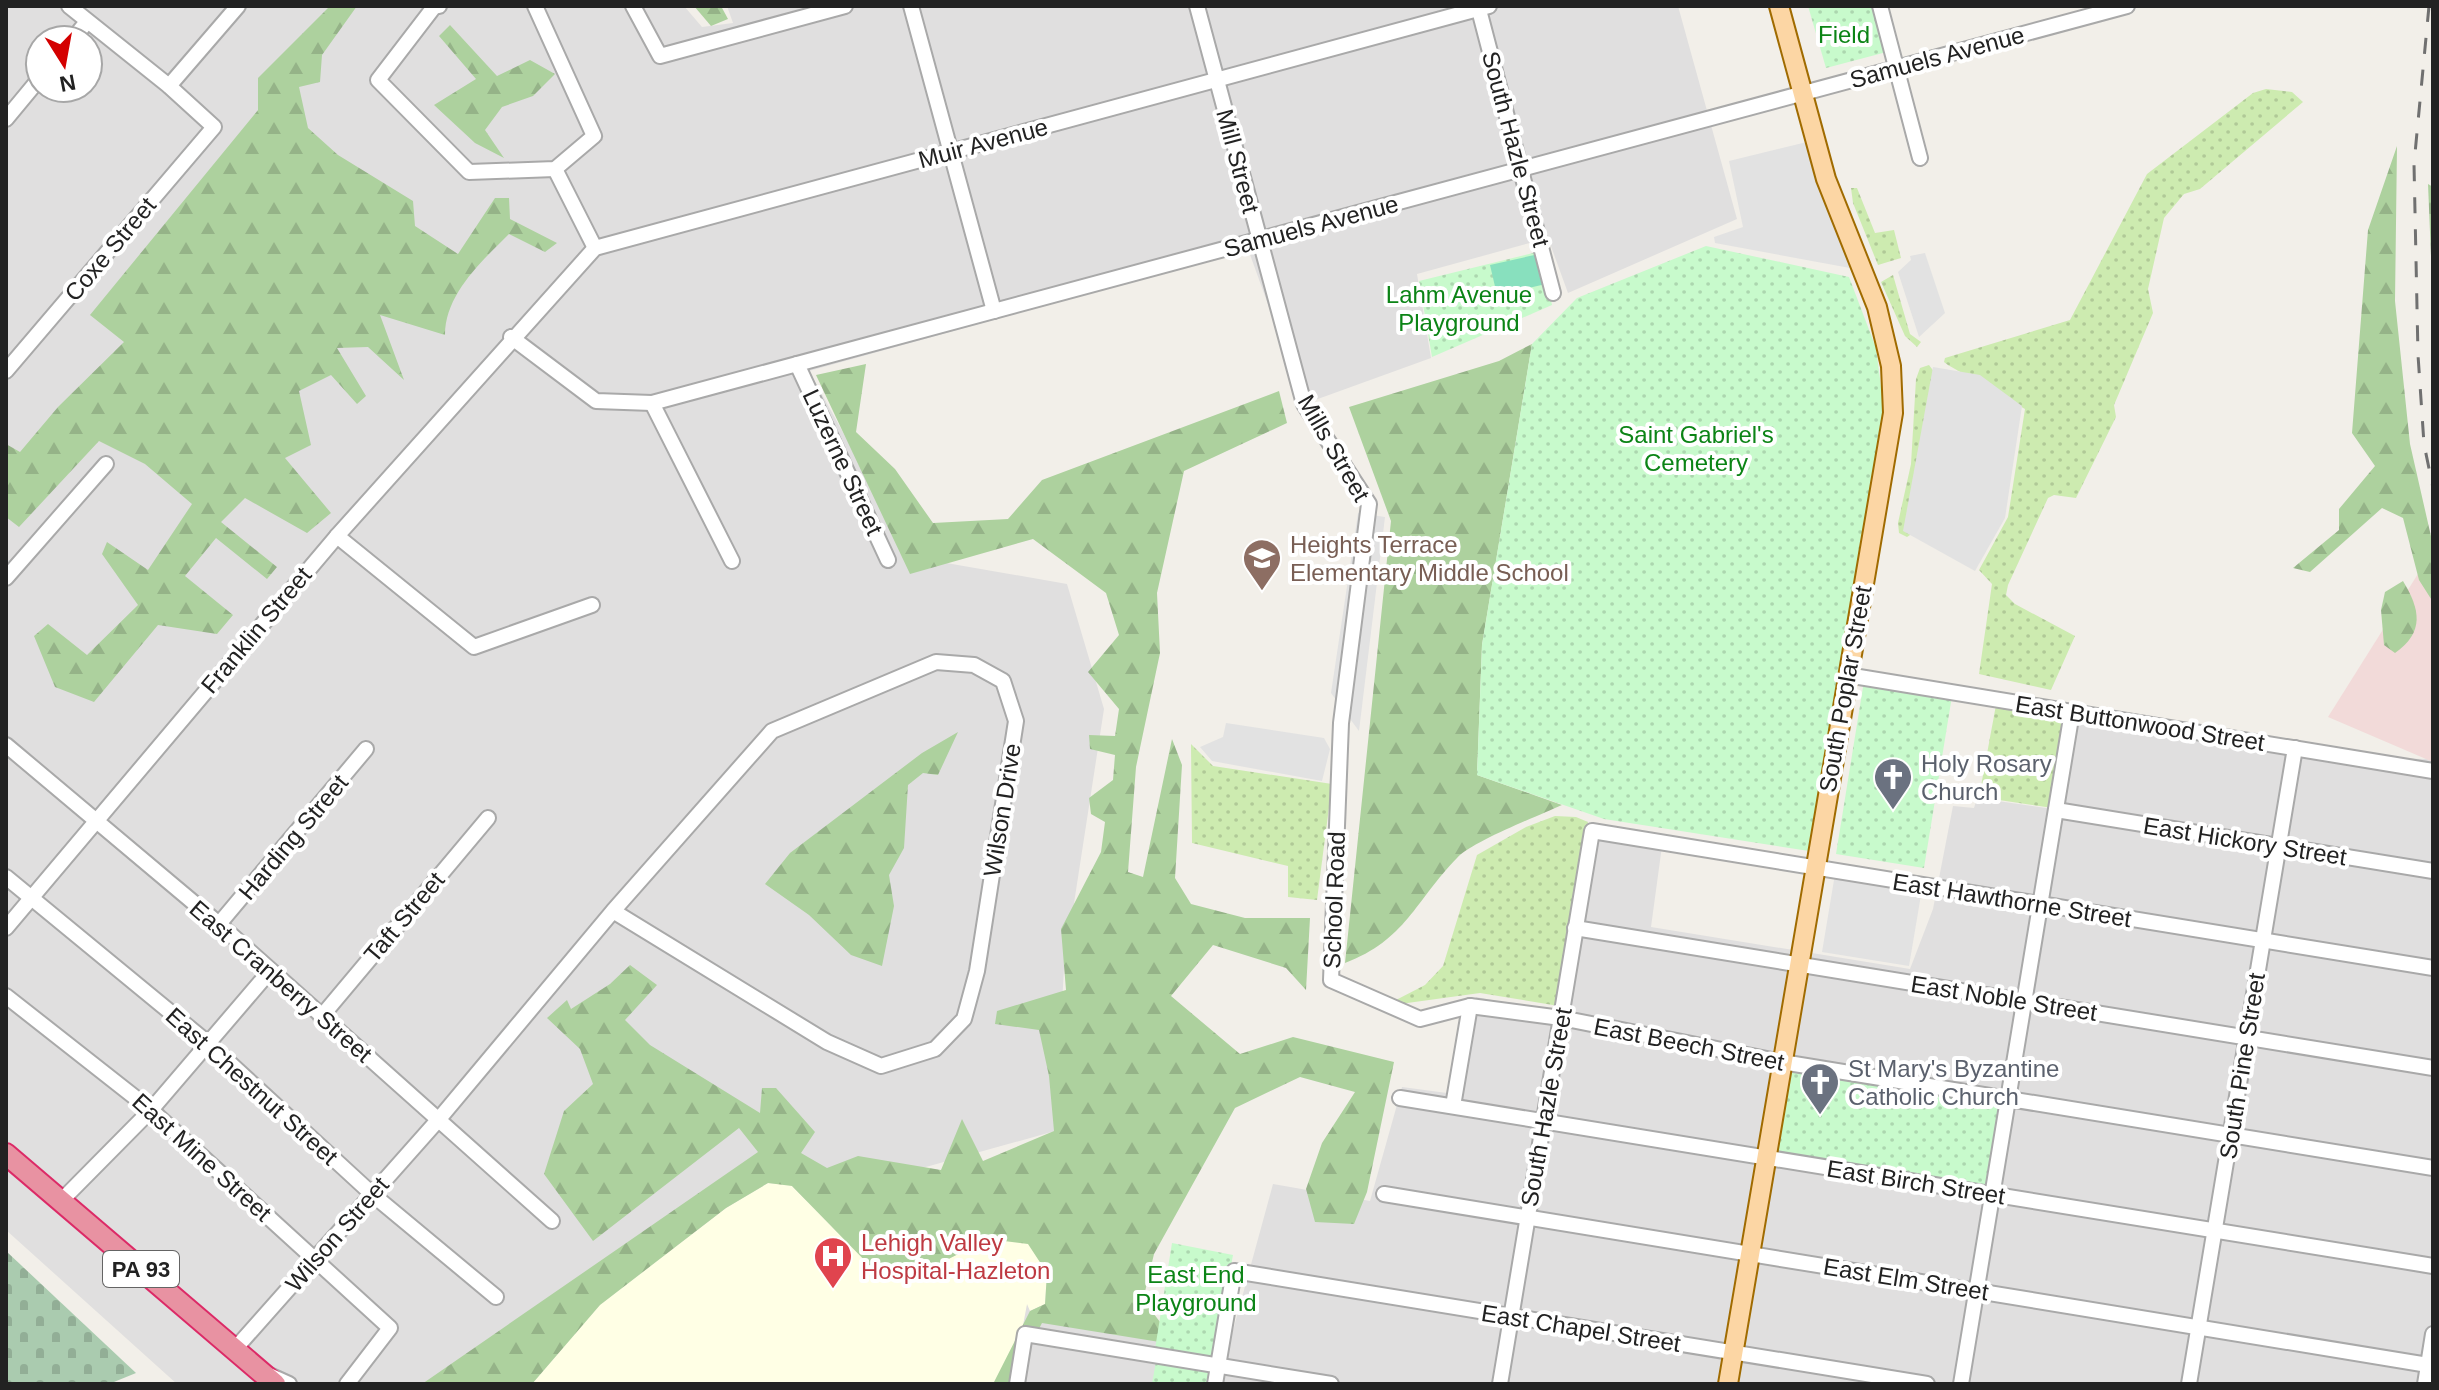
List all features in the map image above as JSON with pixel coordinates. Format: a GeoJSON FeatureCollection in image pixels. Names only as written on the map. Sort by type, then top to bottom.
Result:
{"type":"FeatureCollection","features":[{"type":"Feature","properties":{"kind":"highway","name":"PA 93"},"geometry":{"type":"LineString","coordinates":[[6,1154],[275,1384]]}},
{"type":"Feature","properties":{"kind":"main road","name":"South Poplar Street"},"geometry":{"type":"LineString","coordinates":[[1728,1384],[1893,413],[1891,366],[1877,307],[1826,179],[1779,6]]}},
{"type":"Feature","properties":{"kind":"street"},"geometry":{"type":"LineString","coordinates":[[69,6],[86,23],[169,86],[238,6]]}},
{"type":"Feature","properties":{"kind":"street"},"geometry":{"type":"LineString","coordinates":[[439,6],[434,7],[378,80],[469,172],[555,169],[594,136],[535,6]]}},
{"type":"Feature","properties":{"kind":"street"},"geometry":{"type":"LineString","coordinates":[[633,6],[660,56],[845,6]]}},
{"type":"Feature","properties":{"kind":"street"},"geometry":{"type":"LineString","coordinates":[[911,6],[994,311]]}},
{"type":"Feature","properties":{"kind":"street","name":"Mill Street"},"geometry":{"type":"LineString","coordinates":[[1197,6],[1279,317]]}},
{"type":"Feature","properties":{"kind":"street"},"geometry":{"type":"LineString","coordinates":[[1880,6],[1920,158]]}},
{"type":"Feature","properties":{"kind":"street","name":"Samuels Avenue"},"geometry":{"type":"LineString","coordinates":[[511,337],[596,401],[652,403],[1896,68],[2081,12],[2127,6]]}},
{"type":"Feature","properties":{"kind":"street","name":"Muir Avenue"},"geometry":{"type":"LineString","coordinates":[[595,248],[1482,7]]}},
{"type":"Feature","properties":{"kind":"street","name":"South Hazle Street"},"geometry":{"type":"LineString","coordinates":[[1482,7],[1553,293]]}},
{"type":"Feature","properties":{"kind":"street","name":"Coxe Street"},"geometry":{"type":"LineString","coordinates":[[6,371],[214,127],[169,86]]}},
{"type":"Feature","properties":{"kind":"street"},"geometry":{"type":"LineString","coordinates":[[6,119],[24,97]]}},
{"type":"Feature","properties":{"kind":"street"},"geometry":{"type":"LineString","coordinates":[[511,337],[595,248],[555,169]]}},
{"type":"Feature","properties":{"kind":"street","name":"Mills Street"},"geometry":{"type":"LineString","coordinates":[[1279,317],[1304,404],[1369,504],[1341,723]]}},
{"type":"Feature","properties":{"kind":"street","name":"Franklin Street"},"geometry":{"type":"LineString","coordinates":[[6,928],[337,536],[511,337]]}},
{"type":"Feature","properties":{"kind":"street","name":"Luzerne Street"},"geometry":{"type":"LineString","coordinates":[[797,364],[888,560]]}},
{"type":"Feature","properties":{"kind":"street"},"geometry":{"type":"LineString","coordinates":[[652,403],[732,561]]}},
{"type":"Feature","properties":{"kind":"street"},"geometry":{"type":"LineString","coordinates":[[6,578],[106,464]]}},
{"type":"Feature","properties":{"kind":"street"},"geometry":{"type":"LineString","coordinates":[[337,536],[474,647],[592,605]]}},
{"type":"Feature","properties":{"kind":"street","name":"Wilson Drive"},"geometry":{"type":"LineString","coordinates":[[439,1119],[613,911],[772,731],[936,662],[974,665],[1003,681],[1016,721],[977,971],[964,1019],[935,1049],[881,1066],[827,1042],[613,911]]}},
{"type":"Feature","properties":{"kind":"street","name":"East Buttonwood Street"},"geometry":{"type":"LineString","coordinates":[[1847,675],[2433,771]]}},
{"type":"Feature","properties":{"kind":"street"},"geometry":{"type":"LineString","coordinates":[[1961,1384],[2072,712]]}},
{"type":"Feature","properties":{"kind":"street","name":"School Road"},"geometry":{"type":"LineString","coordinates":[[1341,723],[1331,980],[1420,1019]]}},
{"type":"Feature","properties":{"kind":"street","name":"East Cranberry Street"},"geometry":{"type":"LineString","coordinates":[[6,745],[219,924],[552,1221]]}},
{"type":"Feature","properties":{"kind":"street","name":"South Pine Street"},"geometry":{"type":"LineString","coordinates":[[2189,1384],[2295,748]]}},
{"type":"Feature","properties":{"kind":"street","name":"Harding Street"},"geometry":{"type":"LineString","coordinates":[[219,924],[366,749]]}},
{"type":"Feature","properties":{"kind":"street","name":"East Hickory Street"},"geometry":{"type":"LineString","coordinates":[[2056,810],[2433,871]]}},
{"type":"Feature","properties":{"kind":"street","name":"Taft Street"},"geometry":{"type":"LineString","coordinates":[[321,1017],[488,818]]}},
{"type":"Feature","properties":{"kind":"street","name":"South Hazle Street"},"geometry":{"type":"LineString","coordinates":[[1500,1384],[1592,831]]}},
{"type":"Feature","properties":{"kind":"street","name":"East Hawthorne Street"},"geometry":{"type":"LineString","coordinates":[[1592,831],[2433,968]]}},
{"type":"Feature","properties":{"kind":"street","name":"East Chestnut Street"},"geometry":{"type":"LineString","coordinates":[[6,877],[209,1044],[372,1194],[496,1297]]}},
{"type":"Feature","properties":{"kind":"street","name":"East Noble Street"},"geometry":{"type":"LineString","coordinates":[[1575,928],[2433,1068]]}},
{"type":"Feature","properties":{"kind":"street"},"geometry":{"type":"LineString","coordinates":[[61,1201],[151,1110],[270,971]]}},
{"type":"Feature","properties":{"kind":"street","name":"East Mine Street"},"geometry":{"type":"LineString","coordinates":[[6,996],[151,1110],[390,1328],[347,1384]]}},
{"type":"Feature","properties":{"kind":"street"},"geometry":{"type":"LineString","coordinates":[[1453,1106],[1470,1006]]}},
{"type":"Feature","properties":{"kind":"street","name":"East Beech Street"},"geometry":{"type":"LineString","coordinates":[[1420,1019],[1470,1006],[1561,1018],[1782,1062],[2433,1168]]}},
{"type":"Feature","properties":{"kind":"street","name":"East Birch Street"},"geometry":{"type":"LineString","coordinates":[[1400,1098],[2433,1266]]}},
{"type":"Feature","properties":{"kind":"street","name":"Wilson Street"},"geometry":{"type":"LineString","coordinates":[[235,1349],[439,1119]]}},
{"type":"Feature","properties":{"kind":"street","name":"East Elm Street"},"geometry":{"type":"LineString","coordinates":[[1384,1194],[2428,1365]]}},
{"type":"Feature","properties":{"kind":"street","name":"East Chapel Street"},"geometry":{"type":"LineString","coordinates":[[1218,1366],[1234,1271],[1927,1384]]}},
{"type":"Feature","properties":{"kind":"street"},"geometry":{"type":"LineString","coordinates":[[1017,1384],[1025,1334],[1331,1384]]}},
{"type":"Feature","properties":{"kind":"street"},"geometry":{"type":"LineString","coordinates":[[2425,1384],[2433,1334]]}},
{"type":"Feature","properties":{"kind":"street"},"geometry":{"type":"LineString","coordinates":[[1215,1384],[1218,1366]]}},
{"type":"Feature","properties":{"kind":"street"},"geometry":{"type":"LineString","coordinates":[[259,1371],[289,1384]]}},
{"type":"Feature","properties":{"kind":"shaded area"},"geometry":{"type":"Polygon","coordinates":[[[6,6],[684,6],[702,27],[733,23],[727,6],[1678,6],[1737,219],[1568,293],[1548,238],[1417,274],[1431,358],[1304,404],[1248,249],[809,371],[912,557],[1067,584],[1104,709],[1064,968],[1055,1131],[611,1255],[460,1384],[177,1384],[6,1230],[6,6]]]}},
{"type":"Feature","properties":{"kind":"shaded area"},"geometry":{"type":"Polygon","coordinates":[[[1807,142],[1850,268],[1715,243],[1714,237],[1743,227],[1729,161],[1807,142]]]}},
{"type":"Feature","properties":{"kind":"shaded area"},"geometry":{"type":"Polygon","coordinates":[[[1925,253],[1945,313],[1919,337],[1898,272],[1911,260],[1910,256],[1925,253]]]}},
{"type":"Feature","properties":{"kind":"shaded area"},"geometry":{"type":"Polygon","coordinates":[[[1933,367],[1980,375],[2022,406],[2005,518],[1975,571],[1903,531],[1933,367]]]}},
{"type":"Feature","properties":{"kind":"shaded area"},"geometry":{"type":"Polygon","coordinates":[[[1358,513],[1385,517],[1359,731],[1331,693],[1358,513]]]}},
{"type":"Feature","properties":{"kind":"shaded area"},"geometry":{"type":"Polygon","coordinates":[[[2433,550],[2433,762],[2328,717],[2433,550]]]}},
{"type":"Feature","properties":{"kind":"shaded area"},"geometry":{"type":"Polygon","coordinates":[[[2069,714],[2355,758],[2433,759],[2433,1384],[1010,1384],[1027,1302],[1226,1356],[1273,1184],[1370,1201],[1402,1087],[1447,1093],[1476,997],[1566,1014],[1600,835],[1662,846],[1651,927],[1910,969],[1933,909],[1953,806],[1974,808],[1977,798],[2053,809],[2069,714]]]}},
{"type":"Feature","properties":{"kind":"shaded area"},"geometry":{"type":"Polygon","coordinates":[[[1226,723],[1324,738],[1330,749],[1322,781],[1212,761],[1200,747],[1223,737],[1226,723]]]}},
{"type":"Feature","properties":{"kind":"shaded area"},"geometry":{"type":"Polygon","coordinates":[[[1835,874],[1922,889],[1909,966],[1822,952],[1835,874]]]}},
{"type":"Feature","properties":{"kind":"shaded area","name":"Lehigh Valley Hospital-Hazleton"},"geometry":{"type":"Polygon","coordinates":[[[768,1183],[791,1185],[874,1270],[911,1278],[988,1239],[1028,1243],[1047,1273],[1045,1304],[1030,1311],[1027,1304],[1012,1384],[532,1384],[600,1305],[726,1208],[768,1183]]]}},
{"type":"Feature","properties":{"kind":"green space"},"geometry":{"type":"Polygon","coordinates":[[[330,6],[357,6],[322,55],[320,82],[299,87],[308,128],[338,155],[413,201],[415,226],[458,254],[495,198],[509,198],[510,219],[557,243],[545,252],[509,234],[458,292],[451,306],[445,335],[380,315],[404,380],[368,347],[337,348],[366,396],[357,404],[331,375],[299,391],[311,445],[285,458],[331,513],[307,533],[245,498],[221,522],[277,567],[267,579],[216,538],[185,576],[233,615],[217,634],[158,625],[94,702],[55,687],[34,636],[48,624],[87,655],[138,605],[102,554],[107,542],[148,570],[192,504],[145,464],[99,441],[19,527],[6,517],[6,444],[20,452],[58,407],[124,342],[90,315],[258,110],[258,78],[330,6]]]}},
{"type":"Feature","properties":{"kind":"green space"},"geometry":{"type":"Polygon","coordinates":[[[694,6],[721,6],[728,19],[711,26],[694,6]]]}},
{"type":"Feature","properties":{"kind":"green space","name":"Field"},"geometry":{"type":"Polygon","coordinates":[[[1808,6],[1886,6],[1898,49],[1826,68],[1808,6]]]}},
{"type":"Feature","properties":{"kind":"green space"},"geometry":{"type":"Polygon","coordinates":[[[450,25],[497,76],[530,60],[555,74],[533,96],[502,107],[485,130],[504,158],[475,143],[434,105],[476,79],[439,36],[450,25]]]}},
{"type":"Feature","properties":{"kind":"green space"},"geometry":{"type":"Polygon","coordinates":[[[2266,89],[2292,92],[2303,102],[2200,189],[2184,194],[2164,218],[2148,289],[2153,313],[2114,405],[2116,417],[2076,498],[2054,495],[2048,498],[2008,585],[2006,595],[2015,604],[2075,636],[2051,690],[1979,674],[1992,584],[1979,570],[2008,517],[2025,409],[1948,365],[1944,362],[1945,358],[2070,320],[2147,174],[2253,93],[2266,89]]]}},
{"type":"Feature","properties":{"kind":"green space"},"geometry":{"type":"Polygon","coordinates":[[[2397,146],[2395,301],[2410,444],[2433,545],[2433,602],[2419,580],[2403,518],[2382,508],[2310,572],[2293,568],[2339,530],[2339,509],[2375,466],[2352,433],[2368,230],[2397,146]]]}},
{"type":"Feature","properties":{"kind":"green space"},"geometry":{"type":"Polygon","coordinates":[[[2428,184],[2433,187],[2433,305],[2428,184]]]}},
{"type":"Feature","properties":{"kind":"green space"},"geometry":{"type":"Polygon","coordinates":[[[1851,188],[1857,188],[1875,233],[1894,230],[1901,258],[1878,265],[1853,203],[1851,188]]]}},
{"type":"Feature","properties":{"kind":"green space","name":"Saint Gabriel's Cemetery"},"geometry":{"type":"Polygon","coordinates":[[[1706,246],[1849,277],[1876,348],[1885,418],[1809,851],[1604,819],[1477,775],[1482,645],[1532,344],[1577,298],[1706,246]]]}},
{"type":"Feature","properties":{"kind":"green space","name":"Lahm Avenue Playground"},"geometry":{"type":"Polygon","coordinates":[[[1541,251],[1552,305],[1432,357],[1419,281],[1541,251]]]}},
{"type":"Feature","properties":{"kind":"green space"},"geometry":{"type":"Polygon","coordinates":[[[1539,254],[1546,284],[1497,295],[1490,265],[1539,254]]]}},
{"type":"Feature","properties":{"kind":"green space"},"geometry":{"type":"Polygon","coordinates":[[[1893,275],[1910,334],[1921,342],[1917,347],[1905,336],[1881,282],[1893,275]]]}},
{"type":"Feature","properties":{"kind":"green space"},"geometry":{"type":"Polygon","coordinates":[[[1532,344],[1482,645],[1477,775],[1562,805],[1465,851],[1396,931],[1366,954],[1345,963],[1391,521],[1349,407],[1499,361],[1532,344]]]}},
{"type":"Feature","properties":{"kind":"green space"},"geometry":{"type":"Polygon","coordinates":[[[866,364],[856,432],[895,469],[933,523],[1008,519],[1042,480],[1279,391],[1287,423],[1184,471],[1157,593],[1160,653],[1136,767],[1128,872],[1143,877],[1172,739],[1182,765],[1175,878],[1191,904],[1245,918],[1310,918],[1306,990],[1286,968],[1213,945],[1171,996],[1240,1054],[1293,1037],[1394,1062],[1367,1192],[1354,1224],[1315,1222],[1306,1189],[1322,1143],[1355,1092],[1300,1077],[1235,1108],[1154,1254],[1143,1300],[1178,1345],[1042,1323],[1010,1384],[993,1384],[1030,1311],[1045,1304],[1047,1273],[1028,1244],[988,1239],[911,1278],[874,1270],[792,1186],[768,1183],[726,1208],[600,1305],[532,1384],[422,1384],[758,1152],[739,1128],[593,1241],[544,1174],[564,1111],[593,1084],[580,1049],[547,1018],[567,1000],[571,1009],[610,984],[630,965],[657,985],[625,1020],[650,1045],[760,1113],[762,1088],[776,1088],[815,1132],[801,1153],[827,1168],[858,1156],[941,1170],[962,1119],[983,1161],[1054,1131],[1049,1076],[1039,1030],[995,1024],[997,1011],[1066,990],[1061,929],[1101,852],[1105,822],[1091,814],[1089,798],[1113,780],[1115,755],[1090,749],[1089,735],[1115,736],[1119,709],[1088,672],[1119,635],[1106,593],[1033,539],[910,574],[816,375],[866,364]]]}},
{"type":"Feature","properties":{"kind":"green space"},"geometry":{"type":"Polygon","coordinates":[[[1929,365],[1938,377],[1913,533],[1907,537],[1899,533],[1898,523],[1911,464],[1916,379],[1920,368],[1929,365]]]}},
{"type":"Feature","properties":{"kind":"green space"},"geometry":{"type":"Polygon","coordinates":[[[2403,581],[2413,601],[2417,620],[2411,637],[2395,653],[2384,645],[2381,610],[2385,592],[2403,581]]]}},
{"type":"Feature","properties":{"kind":"green space"},"geometry":{"type":"Polygon","coordinates":[[[1864,681],[1952,696],[1924,868],[1836,854],[1864,681]]]}},
{"type":"Feature","properties":{"kind":"green space"},"geometry":{"type":"Polygon","coordinates":[[[1996,705],[2068,716],[2053,808],[1979,797],[1996,705]]]}},
{"type":"Feature","properties":{"kind":"green space"},"geometry":{"type":"Polygon","coordinates":[[[958,732],[938,775],[923,773],[908,785],[904,848],[889,875],[894,906],[882,966],[851,955],[809,915],[765,884],[790,853],[922,753],[958,732]]]}},
{"type":"Feature","properties":{"kind":"green space"},"geometry":{"type":"Polygon","coordinates":[[[1191,744],[1213,766],[1332,784],[1317,900],[1288,897],[1288,866],[1192,843],[1191,744]]]}},
{"type":"Feature","properties":{"kind":"green space"},"geometry":{"type":"Polygon","coordinates":[[[1555,816],[1576,817],[1588,822],[1559,1006],[1480,993],[1400,1004],[1396,1000],[1425,985],[1443,966],[1477,855],[1526,827],[1555,816]]]}},
{"type":"Feature","properties":{"kind":"green space"},"geometry":{"type":"Polygon","coordinates":[[[1792,1070],[2001,1103],[1986,1185],[1776,1151],[1792,1070]]]}},
{"type":"Feature","properties":{"kind":"green space","name":"East End Playground"},"geometry":{"type":"Polygon","coordinates":[[[1172,1243],[1233,1255],[1214,1358],[1155,1349],[1172,1243]]]}},
{"type":"Feature","properties":{"kind":"green space"},"geometry":{"type":"Polygon","coordinates":[[[6,1251],[136,1373],[109,1384],[6,1384],[6,1251]]]}},
{"type":"Feature","properties":{"kind":"green space","name":"East End Playground"},"geometry":{"type":"Polygon","coordinates":[[[1156,1361],[1213,1370],[1210,1384],[1152,1384],[1156,1361]]]}},
{"type":"Feature","properties":{"kind":"railway"},"geometry":{"type":"LineString","coordinates":[[2429,6],[2414,164],[2418,355],[2424,444],[2433,488]]}},
{"type":"Feature","properties":{"kind":"place","name":"Heights Terrace Elementary Middle School"},"geometry":{"type":"Point","coordinates":[1262,592]}},
{"type":"Feature","properties":{"kind":"place","name":"Holy Rosary Church"},"geometry":{"type":"Point","coordinates":[1893,811]}},
{"type":"Feature","properties":{"kind":"place","name":"St Mary's Byzantine Catholic Church"},"geometry":{"type":"Point","coordinates":[1820,1116]}},
{"type":"Feature","properties":{"kind":"place","name":"Lehigh Valley Hospital-Hazleton"},"geometry":{"type":"Point","coordinates":[833,1290]}}]}
